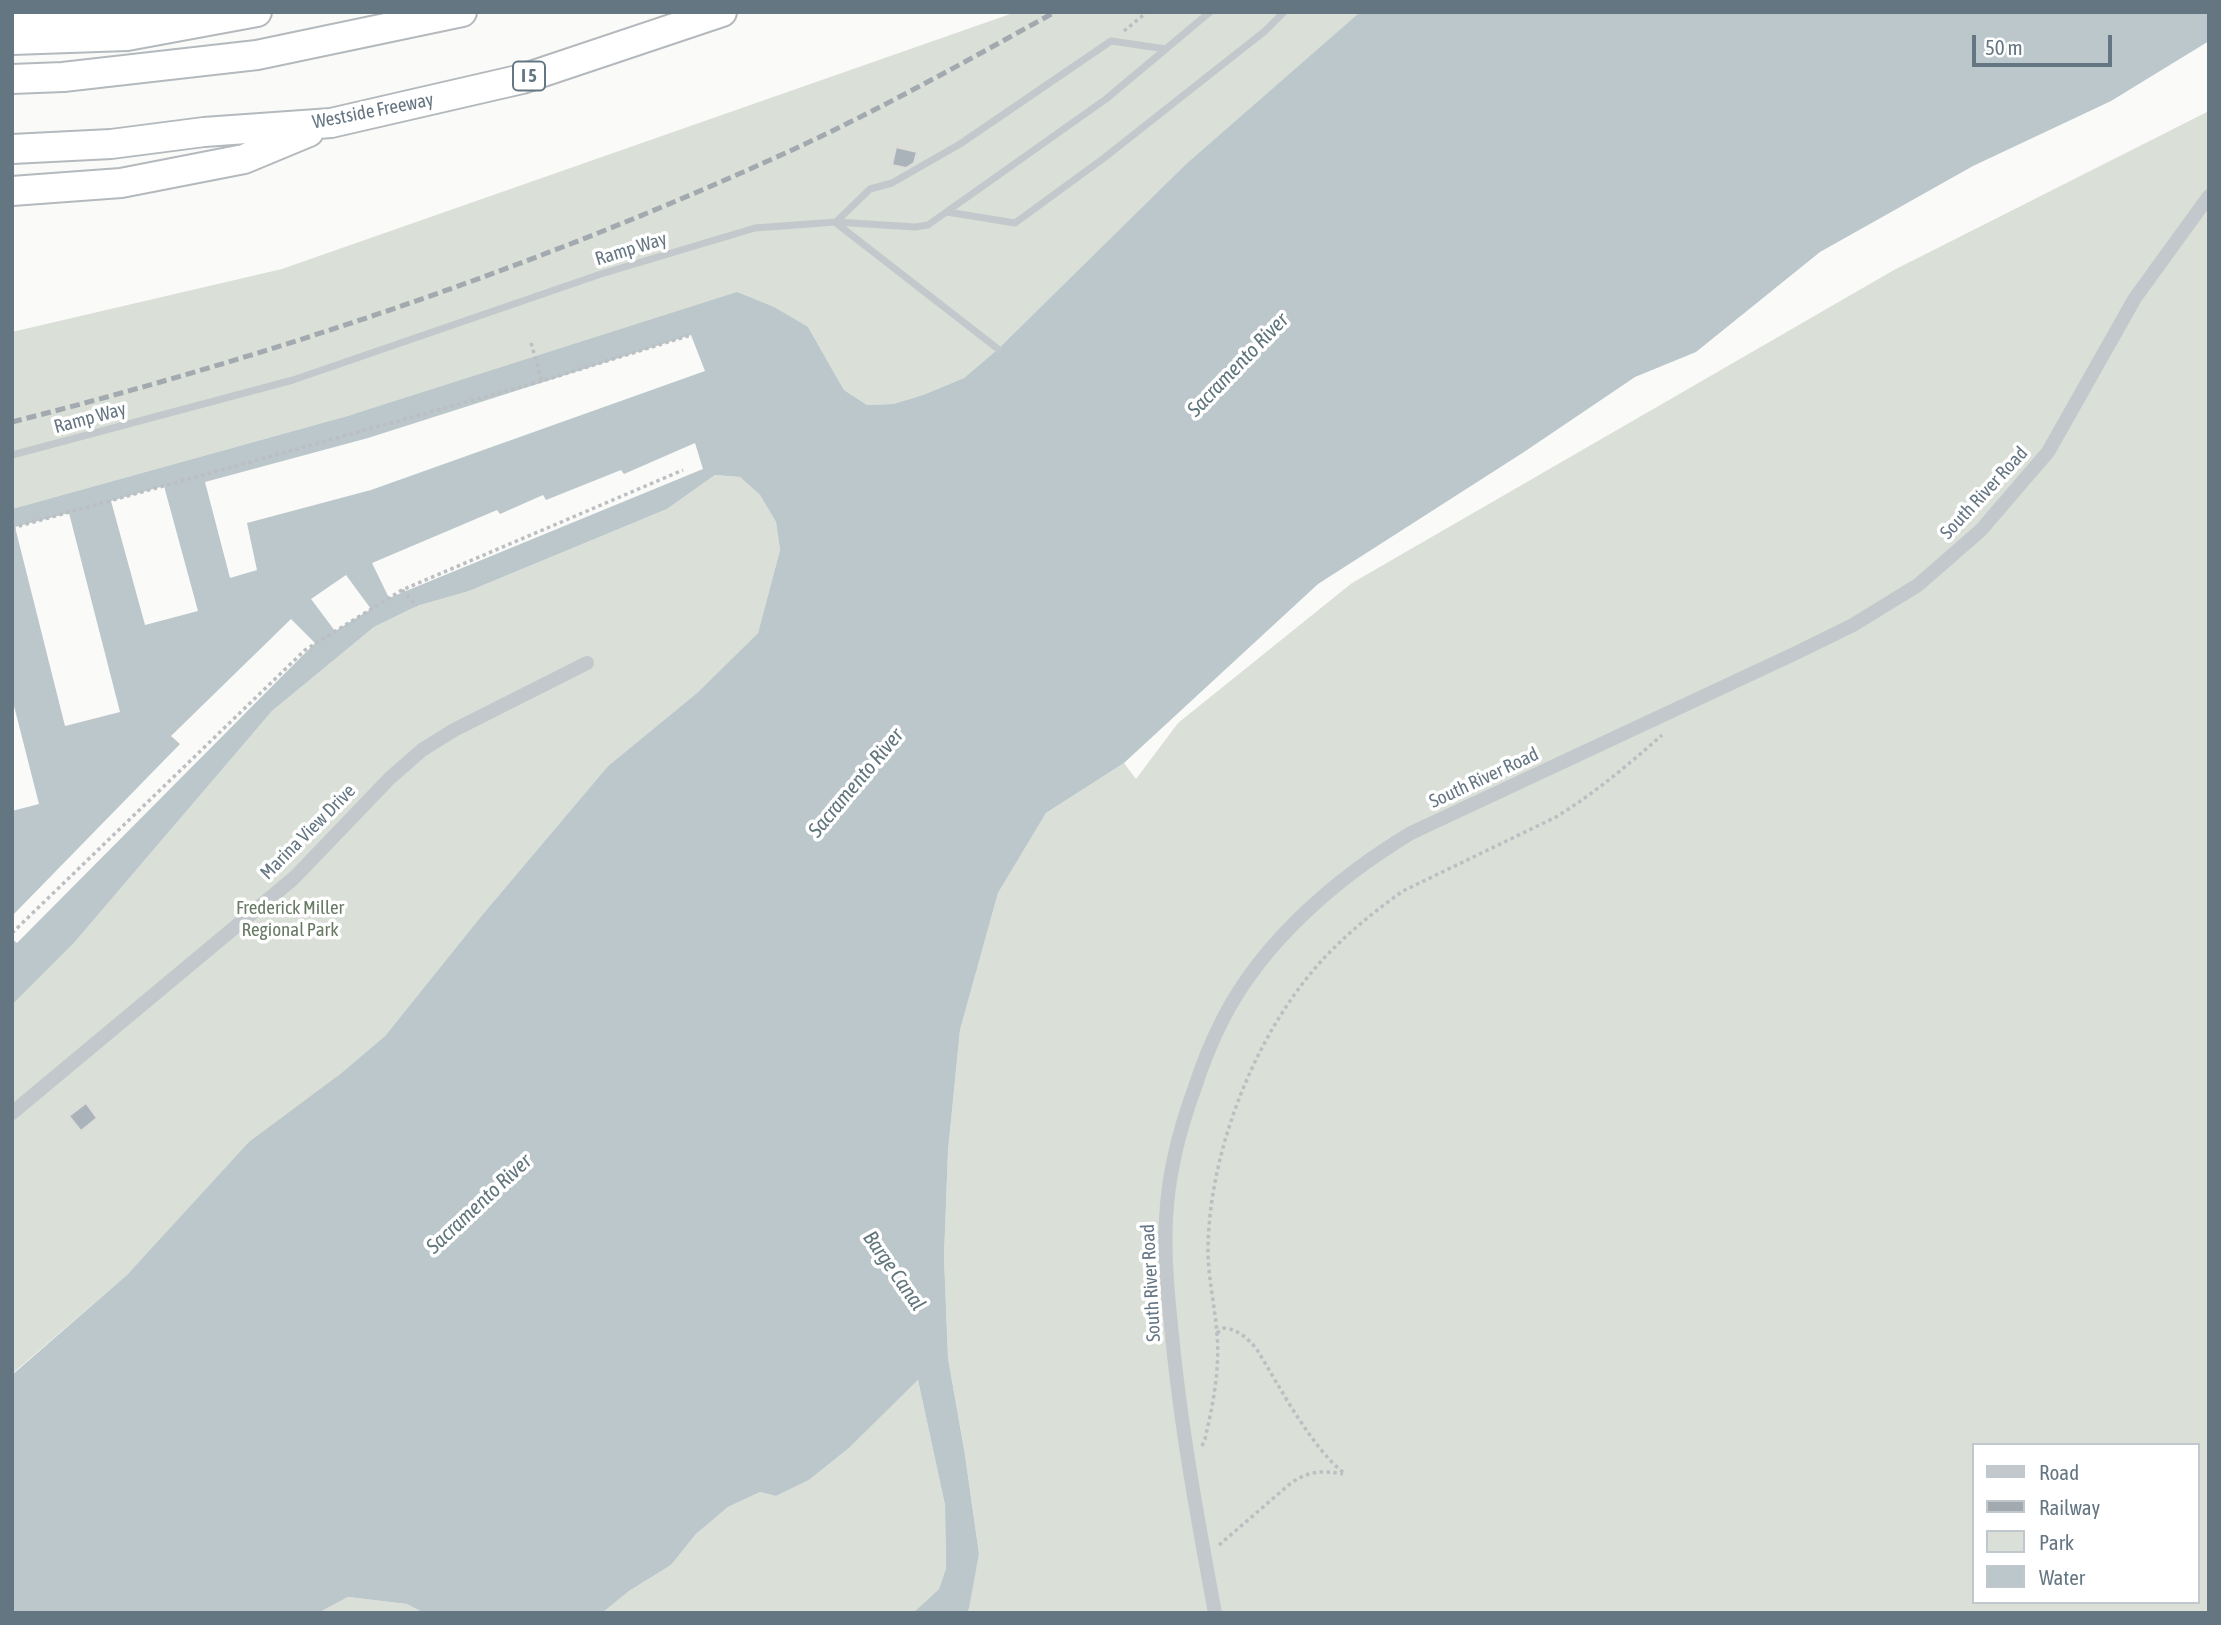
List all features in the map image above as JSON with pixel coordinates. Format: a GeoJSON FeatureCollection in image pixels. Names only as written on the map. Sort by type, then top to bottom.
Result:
{"type":"FeatureCollection","features":[{"type":"Feature","properties":{"kind":"highway"},"geometry":{"type":"LineString","coordinates":[[12,40],[127,36],[257,12]]}},
{"type":"Feature","properties":{"kind":"highway"},"geometry":{"type":"LineString","coordinates":[[12,79],[63,77],[257,55],[462,12]]}},
{"type":"Feature","properties":{"kind":"highway","name":"Westside Freeway"},"geometry":{"type":"LineString","coordinates":[[12,149],[111,144],[204,132],[331,123],[522,79],[722,12]]}},
{"type":"Feature","properties":{"kind":"highway"},"geometry":{"type":"LineString","coordinates":[[12,15],[134,13],[210,20]]}},
{"type":"Feature","properties":{"kind":"highway"},"geometry":{"type":"LineString","coordinates":[[12,191],[121,183],[244,159],[331,123]]}},
{"type":"Feature","properties":{"kind":"street","name":"South River Road"},"geometry":{"type":"LineString","coordinates":[[1215,1613],[1189,1473],[1176,1383],[1166,1263],[1169,1188],[1177,1146],[1200,1073],[1225,1015],[1257,966],[1282,936],[1328,891],[1373,856],[1411,834],[1807,648],[1853,625],[1917,585],[1981,530],[2048,452],[2135,298],[2209,196]]}},
{"type":"Feature","properties":{"kind":"street","name":"Marina View Drive"},"geometry":{"type":"LineString","coordinates":[[12,1113],[294,877],[390,778],[422,750],[464,725],[587,663]]}},
{"type":"Feature","properties":{"kind":"lane","name":"Ramp Way"},"geometry":{"type":"LineString","coordinates":[[12,455],[293,380],[601,274],[755,228],[835,222],[915,227],[928,225],[1106,99],[1210,12]]}},
{"type":"Feature","properties":{"kind":"lane"},"geometry":{"type":"LineString","coordinates":[[946,212],[1015,223],[1180,99],[1265,31],[1284,12]]}},
{"type":"Feature","properties":{"kind":"lane"},"geometry":{"type":"LineString","coordinates":[[998,349],[835,222],[870,190],[892,183],[960,144],[1111,41],[1166,49]]}},
{"type":"Feature","properties":{"kind":"path"},"geometry":{"type":"LineString","coordinates":[[1111,41],[1147,12]]}},
{"type":"Feature","properties":{"kind":"path"},"geometry":{"type":"LineString","coordinates":[[12,528],[542,381],[691,335]]}},
{"type":"Feature","properties":{"kind":"path"},"geometry":{"type":"LineString","coordinates":[[531,343],[542,381]]}},
{"type":"Feature","properties":{"kind":"path"},"geometry":{"type":"LineString","coordinates":[[12,933],[305,650],[402,590],[683,470]]}},
{"type":"Feature","properties":{"kind":"path"},"geometry":{"type":"LineString","coordinates":[[402,590],[417,606]]}},
{"type":"Feature","properties":{"kind":"path"},"geometry":{"type":"LineString","coordinates":[[1189,1473],[1206,1439],[1217,1376],[1217,1333],[1208,1250],[1218,1168],[1234,1114],[1252,1068],[1271,1032],[1325,957],[1392,899],[1433,876],[1556,817],[1609,782],[1666,732]]}},
{"type":"Feature","properties":{"kind":"path"},"geometry":{"type":"LineString","coordinates":[[1204,1552],[1222,1543],[1304,1475],[1326,1470],[1345,1474],[1318,1448],[1256,1348],[1235,1330],[1224,1328],[1217,1333]]}},
{"type":"Feature","properties":{"kind":"green space"},"geometry":{"type":"Polygon","coordinates":[[[1016,12],[1360,12],[1186,164],[998,349],[964,378],[923,395],[893,404],[867,405],[844,390],[808,327],[351,415],[12,509],[12,332],[282,269],[1016,12]]]}},
{"type":"Feature","properties":{"kind":"green space"},"geometry":{"type":"Polygon","coordinates":[[[2209,111],[2209,1613],[967,1613],[979,1554],[948,1358],[944,1257],[948,1151],[960,1030],[998,893],[1046,813],[1124,763],[1136,779],[1178,723],[1352,583],[1894,270],[2209,111]]]}},
{"type":"Feature","properties":{"kind":"green space","name":"Frederick Miller Regional Park"},"geometry":{"type":"Polygon","coordinates":[[[715,475],[740,477],[760,495],[776,522],[780,550],[758,633],[697,693],[608,766],[483,914],[385,1036],[339,1075],[128,1274],[12,1374],[12,1005],[73,944],[272,711],[374,627],[417,606],[469,591],[667,509],[715,475]]]}},
{"type":"Feature","properties":{"kind":"green space"},"geometry":{"type":"Polygon","coordinates":[[[918,1380],[945,1505],[946,1568],[939,1589],[913,1613],[602,1613],[629,1591],[671,1565],[696,1534],[728,1507],[760,1492],[776,1496],[809,1480],[849,1448],[918,1380]]]}},
{"type":"Feature","properties":{"kind":"green space"},"geometry":{"type":"Polygon","coordinates":[[[348,1597],[407,1604],[424,1613],[318,1613],[348,1597]]]}},
{"type":"Feature","properties":{"kind":"water"},"geometry":{"type":"Polygon","coordinates":[[[1360,12],[2209,12],[2209,41],[2111,101],[1973,166],[1820,252],[1696,352],[1635,377],[1524,452],[1318,584],[1124,763],[1046,813],[998,893],[960,1030],[948,1151],[944,1257],[948,1358],[979,1554],[967,1613],[913,1613],[939,1589],[946,1568],[945,1505],[918,1380],[849,1448],[809,1480],[776,1496],[760,1492],[728,1507],[696,1534],[671,1565],[629,1591],[602,1613],[424,1613],[407,1604],[348,1597],[318,1613],[12,1613],[12,1375],[128,1274],[249,1142],[339,1075],[385,1036],[483,914],[608,766],[697,693],[758,633],[780,550],[776,522],[760,495],[740,477],[715,475],[667,509],[469,591],[417,606],[374,627],[272,711],[73,944],[12,1005],[12,509],[351,415],[737,292],[774,307],[808,327],[844,390],[867,405],[893,404],[923,395],[964,378],[998,349],[1186,164],[1360,12]]]}},
{"type":"Feature","properties":{"kind":"pier"},"geometry":{"type":"Polygon","coordinates":[[[691,335],[705,371],[371,490],[247,523],[257,570],[230,578],[205,482],[368,438],[691,335]]]}},
{"type":"Feature","properties":{"kind":"pier"},"geometry":{"type":"Polygon","coordinates":[[[695,443],[703,469],[389,598],[372,563],[497,510],[500,514],[543,495],[546,500],[621,470],[624,474],[695,443]]]}},
{"type":"Feature","properties":{"kind":"pier"},"geometry":{"type":"Polygon","coordinates":[[[164,486],[198,611],[145,625],[111,501],[164,486]]]}},
{"type":"Feature","properties":{"kind":"pier"},"geometry":{"type":"Polygon","coordinates":[[[69,513],[120,712],[65,726],[15,527],[69,513]]]}},
{"type":"Feature","properties":{"kind":"pier"},"geometry":{"type":"Polygon","coordinates":[[[346,575],[371,609],[335,631],[311,599],[346,575]]]}},
{"type":"Feature","properties":{"kind":"pier"},"geometry":{"type":"Polygon","coordinates":[[[291,619],[315,643],[17,943],[12,939],[12,916],[180,744],[171,736],[291,619]]]}},
{"type":"Feature","properties":{"kind":"pier"},"geometry":{"type":"Polygon","coordinates":[[[12,698],[39,804],[12,811],[12,698]]]}},
{"type":"Feature","properties":{"kind":"building"},"geometry":{"type":"Polygon","coordinates":[[[896,147],[917,152],[914,163],[906,168],[892,165],[896,147]]]}},
{"type":"Feature","properties":{"kind":"building"},"geometry":{"type":"Polygon","coordinates":[[[86,1103],[97,1118],[81,1131],[69,1116],[86,1103]]]}},
{"type":"Feature","properties":{"kind":"railway"},"geometry":{"type":"LineString","coordinates":[[12,422],[114,395],[315,335],[514,266],[612,228],[837,129],[1055,12]]}},
{"type":"Feature","properties":{"kind":"water label","name":"Sacramento River"},"geometry":{"type":"Point","coordinates":[1238,365]}},
{"type":"Feature","properties":{"kind":"water label","name":"Sacramento River"},"geometry":{"type":"Point","coordinates":[856,783]}},
{"type":"Feature","properties":{"kind":"water label","name":"Sacramento River"},"geometry":{"type":"Point","coordinates":[479,1204]}},
{"type":"Feature","properties":{"kind":"water label","name":"Barge Canal"},"geometry":{"type":"Point","coordinates":[894,1271]}}]}
